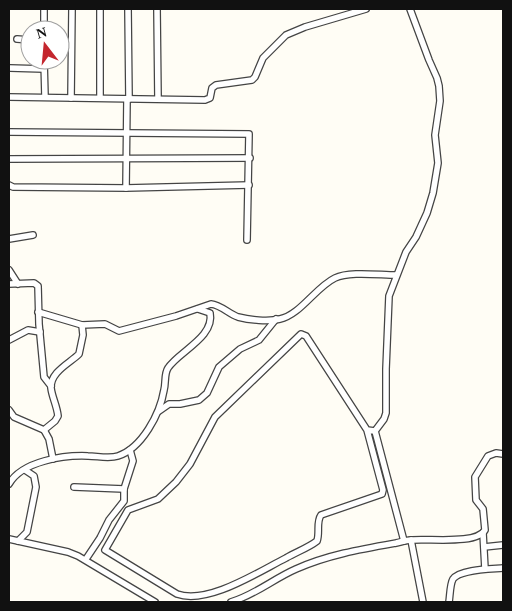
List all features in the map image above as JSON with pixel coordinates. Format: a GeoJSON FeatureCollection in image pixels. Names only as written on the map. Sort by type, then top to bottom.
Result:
{"type":"FeatureCollection","features":[{"type":"Feature","properties":{"kind":"street"},"geometry":{"type":"LineString","coordinates":[[71,98],[72,9]]}},
{"type":"Feature","properties":{"kind":"street"},"geometry":{"type":"LineString","coordinates":[[100,9],[100,98]]}},
{"type":"Feature","properties":{"kind":"street"},"geometry":{"type":"LineString","coordinates":[[126,188],[128,9]]}},
{"type":"Feature","properties":{"kind":"street"},"geometry":{"type":"LineString","coordinates":[[157,9],[158,99]]}},
{"type":"Feature","properties":{"kind":"street"},"geometry":{"type":"LineString","coordinates":[[9,97],[204,100],[210,98],[212,88],[216,85],[252,80],[263,58],[286,35],[305,27],[366,9]]}},
{"type":"Feature","properties":{"kind":"street"},"geometry":{"type":"LineString","coordinates":[[375,431],[386,413],[389,296],[406,252],[427,213],[433,193],[438,163],[435,135],[440,101],[439,86],[410,9]]}},
{"type":"Feature","properties":{"kind":"street"},"geometry":{"type":"LineString","coordinates":[[10,68],[20,68]]}},
{"type":"Feature","properties":{"kind":"street"},"geometry":{"type":"LineString","coordinates":[[44,70],[45,97]]}},
{"type":"Feature","properties":{"kind":"street"},"geometry":{"type":"LineString","coordinates":[[9,132],[248,133],[250,136],[250,158],[247,240]]}},
{"type":"Feature","properties":{"kind":"street"},"geometry":{"type":"LineString","coordinates":[[9,159],[250,158]]}},
{"type":"Feature","properties":{"kind":"street"},"geometry":{"type":"LineString","coordinates":[[9,185],[13,187],[126,188],[248,185]]}},
{"type":"Feature","properties":{"kind":"street"},"geometry":{"type":"LineString","coordinates":[[9,239],[33,235]]}},
{"type":"Feature","properties":{"kind":"street"},"geometry":{"type":"LineString","coordinates":[[9,270],[18,284]]}},
{"type":"Feature","properties":{"kind":"street"},"geometry":{"type":"LineString","coordinates":[[38,312],[82,326],[102,323],[119,331],[213,304],[239,317],[276,320],[282,319],[294,312],[331,281],[342,276],[396,275]]}},
{"type":"Feature","properties":{"kind":"street"},"geometry":{"type":"LineString","coordinates":[[9,284],[34,283],[38,286],[38,312],[44,377],[51,386],[58,416],[44,430]]}},
{"type":"Feature","properties":{"kind":"street"},"geometry":{"type":"LineString","coordinates":[[9,484],[25,470],[53,459],[68,455],[115,458],[130,450],[152,424],[159,411],[168,368],[196,343],[211,321],[210,313],[198,309]]}},
{"type":"Feature","properties":{"kind":"street"},"geometry":{"type":"LineString","coordinates":[[159,411],[169,404],[199,400],[207,393],[219,368],[240,349],[259,340],[276,320]]}},
{"type":"Feature","properties":{"kind":"street"},"geometry":{"type":"LineString","coordinates":[[51,386],[61,368],[79,354],[83,335],[82,326]]}},
{"type":"Feature","properties":{"kind":"street"},"geometry":{"type":"LineString","coordinates":[[9,340],[28,330],[40,332]]}},
{"type":"Feature","properties":{"kind":"street"},"geometry":{"type":"LineString","coordinates":[[367,430],[383,490],[382,494],[321,515],[318,518],[319,537],[317,542],[242,581],[199,596],[185,596],[177,594],[105,550],[128,510],[158,499],[176,482],[190,464],[215,417],[300,334],[306,336],[367,430],[375,431]]}},
{"type":"Feature","properties":{"kind":"street"},"geometry":{"type":"LineString","coordinates":[[9,410],[14,417],[44,430],[49,439],[53,459]]}},
{"type":"Feature","properties":{"kind":"street"},"geometry":{"type":"LineString","coordinates":[[375,431],[404,541]]}},
{"type":"Feature","properties":{"kind":"street"},"geometry":{"type":"LineString","coordinates":[[86,559],[100,538],[108,520],[122,506],[124,489],[133,461],[130,450]]}},
{"type":"Feature","properties":{"kind":"street"},"geometry":{"type":"LineString","coordinates":[[486,569],[483,509],[476,500],[475,477],[488,456],[496,452],[503,454]]}},
{"type":"Feature","properties":{"kind":"street"},"geometry":{"type":"LineString","coordinates":[[18,541],[27,532],[36,487],[34,476],[25,470]]}},
{"type":"Feature","properties":{"kind":"street"},"geometry":{"type":"LineString","coordinates":[[74,486],[124,489]]}},
{"type":"Feature","properties":{"kind":"street"},"geometry":{"type":"LineString","coordinates":[[231,602],[251,595],[306,565],[357,550],[411,540],[458,539],[483,534]]}},
{"type":"Feature","properties":{"kind":"street"},"geometry":{"type":"LineString","coordinates":[[9,539],[68,552],[86,559],[155,602]]}},
{"type":"Feature","properties":{"kind":"street"},"geometry":{"type":"LineString","coordinates":[[411,540],[423,602]]}},
{"type":"Feature","properties":{"kind":"street"},"geometry":{"type":"LineString","coordinates":[[484,547],[503,545]]}},
{"type":"Feature","properties":{"kind":"street"},"geometry":{"type":"LineString","coordinates":[[449,602],[455,577],[464,572],[503,568]]}}]}
